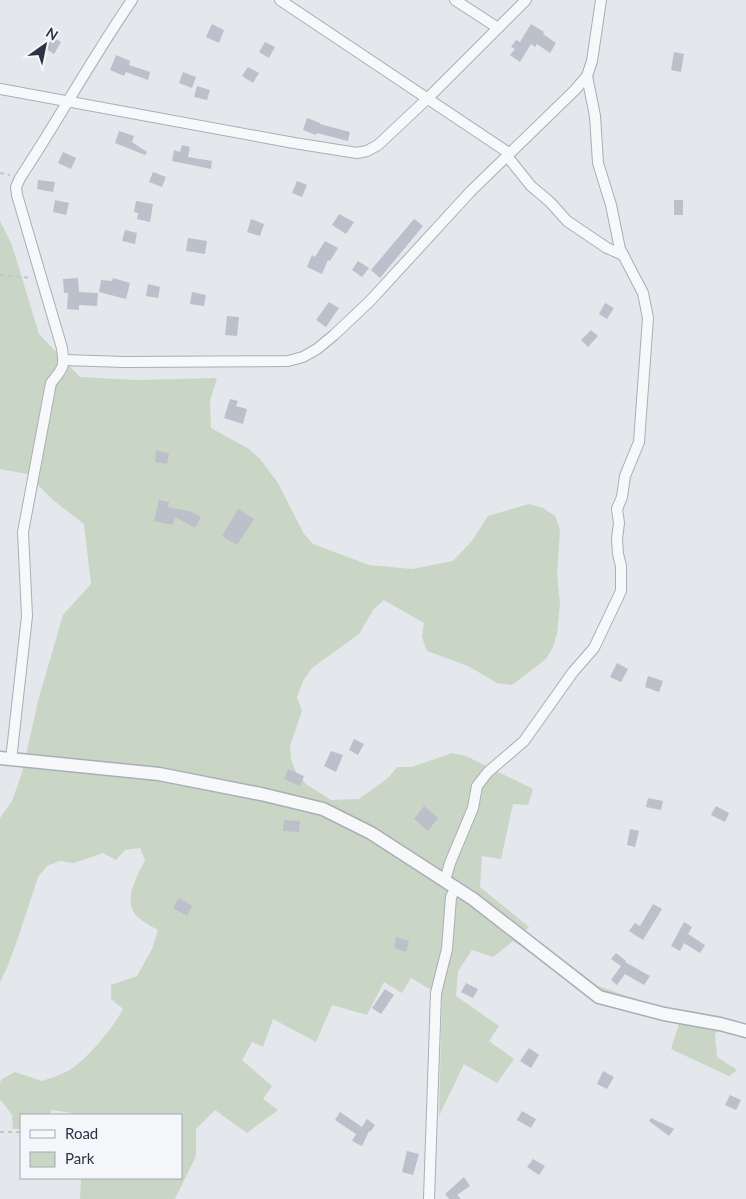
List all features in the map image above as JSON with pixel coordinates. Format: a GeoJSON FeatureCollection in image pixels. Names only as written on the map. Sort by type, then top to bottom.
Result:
{"type":"FeatureCollection","features":[{"type":"Feature","properties":{"kind":"street"},"geometry":{"type":"LineString","coordinates":[[132,0],[100,47],[69,102],[16,187],[64,360],[63,369],[51,383],[23,532],[27,616],[5,759],[159,774],[329,811],[371,833],[450,883],[491,912],[599,996],[664,1014],[720,1024],[746,1031]]}},
{"type":"Feature","properties":{"kind":"street"},"geometry":{"type":"LineString","coordinates":[[280,0],[428,98],[508,154],[531,186],[550,202],[567,221],[607,248],[623,255]]}},
{"type":"Feature","properties":{"kind":"street"},"geometry":{"type":"LineString","coordinates":[[455,0],[498,28]]}},
{"type":"Feature","properties":{"kind":"street"},"geometry":{"type":"LineString","coordinates":[[0,89],[357,153],[367,151],[378,145],[526,0]]}},
{"type":"Feature","properties":{"kind":"street"},"geometry":{"type":"LineString","coordinates":[[64,360],[225,362],[288,360],[302,357],[317,349],[370,301],[457,205],[587,76],[595,50],[601,0]]}},
{"type":"Feature","properties":{"kind":"street"},"geometry":{"type":"LineString","coordinates":[[429,1199],[436,993],[447,949],[451,897],[450,863],[473,808],[477,786],[488,772],[524,741],[574,672],[594,648],[621,591],[617,509],[622,497],[625,476],[639,442],[648,318],[643,293],[620,249],[611,205],[598,163],[595,116],[587,76]]}},
{"type":"Feature","properties":{"kind":"path"},"geometry":{"type":"LineString","coordinates":[[0,275],[42,279]]}},
{"type":"Feature","properties":{"kind":"path"},"geometry":{"type":"LineString","coordinates":[[0,1132],[20,1132]]}},
{"type":"Feature","properties":{"kind":"green space"},"geometry":{"type":"Polygon","coordinates":[[[0,221],[12,245],[39,334],[80,377],[137,380],[217,378],[210,401],[211,428],[249,449],[260,459],[278,483],[304,534],[313,544],[369,565],[412,569],[453,561],[472,541],[488,516],[529,504],[543,508],[555,516],[560,530],[557,574],[560,603],[557,634],[553,647],[546,659],[512,685],[497,683],[468,666],[427,651],[422,637],[424,623],[384,600],[373,610],[359,634],[312,668],[304,679],[297,697],[302,711],[290,746],[291,759],[296,772],[306,784],[331,800],[359,799],[388,778],[397,767],[412,767],[452,753],[466,756],[533,789],[528,805],[513,804],[501,859],[482,856],[480,887],[529,927],[525,931],[598,986],[661,1008],[693,1011],[746,1026],[720,1028],[715,1034],[717,1057],[737,1070],[729,1076],[671,1049],[681,1018],[600,998],[513,941],[493,957],[472,950],[458,971],[456,996],[499,1026],[489,1041],[514,1059],[497,1083],[464,1064],[439,1116],[442,996],[411,978],[402,993],[384,982],[367,1015],[332,1005],[316,1042],[273,1019],[263,1047],[252,1042],[242,1060],[272,1086],[263,1099],[278,1110],[247,1133],[215,1110],[196,1129],[196,1156],[175,1199],[80,1199],[81,1179],[182,1179],[182,1114],[77,1114],[52,1110],[50,1114],[20,1114],[20,1129],[13,1129],[12,1115],[0,1099],[0,1082],[15,1072],[42,1081],[68,1071],[91,1052],[123,1009],[111,999],[111,985],[137,976],[152,949],[158,930],[139,918],[132,908],[131,894],[145,860],[140,848],[125,850],[116,860],[103,853],[74,863],[60,861],[47,866],[38,877],[17,941],[0,982],[0,818],[12,801],[22,773],[38,701],[63,615],[91,584],[84,524],[53,500],[27,474],[0,469],[0,221]]]}},
{"type":"Feature","properties":{"kind":"building"},"geometry":{"type":"Polygon","coordinates":[[[212,24],[224,30],[219,43],[206,37],[212,24]]]}},
{"type":"Feature","properties":{"kind":"building"},"geometry":{"type":"Polygon","coordinates":[[[531,24],[556,43],[550,53],[537,44],[535,47],[531,44],[520,62],[510,55],[515,49],[511,47],[516,40],[520,42],[531,24]]]}},
{"type":"Feature","properties":{"kind":"building"},"geometry":{"type":"Polygon","coordinates":[[[52,37],[61,42],[54,54],[46,49],[52,37]]]}},
{"type":"Feature","properties":{"kind":"building"},"geometry":{"type":"Polygon","coordinates":[[[265,42],[275,47],[269,58],[259,52],[265,42]]]}},
{"type":"Feature","properties":{"kind":"building"},"geometry":{"type":"Polygon","coordinates":[[[674,52],[684,54],[681,72],[671,70],[674,52]]]}},
{"type":"Feature","properties":{"kind":"building"},"geometry":{"type":"Polygon","coordinates":[[[116,55],[130,61],[129,65],[150,72],[148,80],[126,72],[124,76],[110,70],[116,55]]]}},
{"type":"Feature","properties":{"kind":"building"},"geometry":{"type":"Polygon","coordinates":[[[248,67],[259,73],[253,83],[242,76],[248,67]]]}},
{"type":"Feature","properties":{"kind":"building"},"geometry":{"type":"Polygon","coordinates":[[[183,72],[196,77],[192,88],[179,83],[183,72]]]}},
{"type":"Feature","properties":{"kind":"building"},"geometry":{"type":"Polygon","coordinates":[[[197,86],[210,90],[207,100],[194,97],[197,86]]]}},
{"type":"Feature","properties":{"kind":"building"},"geometry":{"type":"Polygon","coordinates":[[[307,118],[320,124],[350,132],[348,141],[317,133],[316,135],[303,130],[307,118]]]}},
{"type":"Feature","properties":{"kind":"building"},"geometry":{"type":"Polygon","coordinates":[[[119,131],[134,136],[132,142],[147,152],[145,155],[115,143],[119,131]]]}},
{"type":"Feature","properties":{"kind":"building"},"geometry":{"type":"Polygon","coordinates":[[[182,145],[190,147],[188,157],[212,161],[211,169],[172,161],[174,150],[180,152],[182,145]]]}},
{"type":"Feature","properties":{"kind":"building"},"geometry":{"type":"Polygon","coordinates":[[[63,152],[76,158],[71,169],[58,163],[63,152]]]}},
{"type":"Feature","properties":{"kind":"building"},"geometry":{"type":"Polygon","coordinates":[[[153,172],[166,177],[162,187],[149,182],[153,172]]]}},
{"type":"Feature","properties":{"kind":"building"},"geometry":{"type":"Polygon","coordinates":[[[38,180],[55,182],[53,192],[37,189],[38,180]]]}},
{"type":"Feature","properties":{"kind":"building"},"geometry":{"type":"Polygon","coordinates":[[[297,181],[307,185],[302,197],[292,193],[297,181]]]}},
{"type":"Feature","properties":{"kind":"building"},"geometry":{"type":"Polygon","coordinates":[[[55,200],[69,203],[66,215],[53,212],[55,200]]]}},
{"type":"Feature","properties":{"kind":"building"},"geometry":{"type":"Polygon","coordinates":[[[674,200],[683,200],[683,215],[674,215],[674,200]]]}},
{"type":"Feature","properties":{"kind":"building"},"geometry":{"type":"Polygon","coordinates":[[[136,201],[153,204],[150,222],[137,219],[138,213],[134,212],[136,201]]]}},
{"type":"Feature","properties":{"kind":"building"},"geometry":{"type":"Polygon","coordinates":[[[339,214],[354,222],[346,234],[332,225],[339,214]]]}},
{"type":"Feature","properties":{"kind":"building"},"geometry":{"type":"Polygon","coordinates":[[[251,219],[264,224],[260,236],[247,232],[251,219]]]}},
{"type":"Feature","properties":{"kind":"building"},"geometry":{"type":"Polygon","coordinates":[[[414,219],[423,226],[380,278],[371,270],[414,219]]]}},
{"type":"Feature","properties":{"kind":"building"},"geometry":{"type":"Polygon","coordinates":[[[125,230],[137,233],[135,244],[122,241],[125,230]]]}},
{"type":"Feature","properties":{"kind":"building"},"geometry":{"type":"Polygon","coordinates":[[[188,238],[207,241],[205,254],[186,251],[188,238]]]}},
{"type":"Feature","properties":{"kind":"building"},"geometry":{"type":"Polygon","coordinates":[[[325,241],[338,248],[330,261],[328,260],[322,274],[307,267],[312,255],[315,257],[325,241]]]}},
{"type":"Feature","properties":{"kind":"building"},"geometry":{"type":"Polygon","coordinates":[[[358,261],[369,268],[362,277],[352,270],[358,261]]]}},
{"type":"Feature","properties":{"kind":"building"},"geometry":{"type":"Polygon","coordinates":[[[78,278],[79,292],[98,293],[97,306],[79,305],[79,310],[67,309],[68,293],[64,293],[63,279],[78,278]]]}},
{"type":"Feature","properties":{"kind":"building"},"geometry":{"type":"Polygon","coordinates":[[[113,278],[130,283],[126,299],[99,292],[101,280],[112,281],[113,278]]]}},
{"type":"Feature","properties":{"kind":"building"},"geometry":{"type":"Polygon","coordinates":[[[148,284],[160,287],[158,298],[146,296],[148,284]]]}},
{"type":"Feature","properties":{"kind":"building"},"geometry":{"type":"Polygon","coordinates":[[[192,292],[206,295],[204,306],[190,304],[192,292]]]}},
{"type":"Feature","properties":{"kind":"building"},"geometry":{"type":"Polygon","coordinates":[[[329,302],[339,308],[326,327],[316,320],[329,302]]]}},
{"type":"Feature","properties":{"kind":"building"},"geometry":{"type":"Polygon","coordinates":[[[605,303],[614,308],[607,319],[599,314],[605,303]]]}},
{"type":"Feature","properties":{"kind":"building"},"geometry":{"type":"Polygon","coordinates":[[[227,316],[239,317],[237,336],[225,335],[227,316]]]}},
{"type":"Feature","properties":{"kind":"building"},"geometry":{"type":"Polygon","coordinates":[[[591,330],[598,336],[588,347],[581,340],[591,330]]]}},
{"type":"Feature","properties":{"kind":"building"},"geometry":{"type":"Polygon","coordinates":[[[230,399],[238,401],[236,406],[247,409],[243,424],[224,418],[230,399]]]}},
{"type":"Feature","properties":{"kind":"building"},"geometry":{"type":"Polygon","coordinates":[[[156,451],[169,453],[167,464],[155,462],[156,451]]]}},
{"type":"Feature","properties":{"kind":"building"},"geometry":{"type":"Polygon","coordinates":[[[159,500],[169,502],[168,507],[188,510],[201,517],[195,528],[175,517],[173,525],[154,521],[159,500]]]}},
{"type":"Feature","properties":{"kind":"building"},"geometry":{"type":"Polygon","coordinates":[[[238,509],[254,519],[237,545],[222,536],[238,509]]]}},
{"type":"Feature","properties":{"kind":"building"},"geometry":{"type":"Polygon","coordinates":[[[617,663],[628,669],[621,682],[610,677],[617,663]]]}},
{"type":"Feature","properties":{"kind":"building"},"geometry":{"type":"Polygon","coordinates":[[[648,676],[663,681],[659,692],[645,687],[648,676]]]}},
{"type":"Feature","properties":{"kind":"building"},"geometry":{"type":"Polygon","coordinates":[[[354,739],[364,744],[358,755],[349,750],[354,739]]]}},
{"type":"Feature","properties":{"kind":"building"},"geometry":{"type":"Polygon","coordinates":[[[331,751],[343,755],[336,772],[324,766],[331,751]]]}},
{"type":"Feature","properties":{"kind":"building"},"geometry":{"type":"Polygon","coordinates":[[[288,769],[304,776],[300,786],[284,779],[288,769]]]}},
{"type":"Feature","properties":{"kind":"building"},"geometry":{"type":"Polygon","coordinates":[[[648,798],[663,801],[661,810],[646,807],[648,798]]]}},
{"type":"Feature","properties":{"kind":"building"},"geometry":{"type":"Polygon","coordinates":[[[424,806],[438,818],[428,831],[414,819],[424,806]]]}},
{"type":"Feature","properties":{"kind":"building"},"geometry":{"type":"Polygon","coordinates":[[[716,806],[729,813],[725,822],[711,815],[716,806]]]}},
{"type":"Feature","properties":{"kind":"building"},"geometry":{"type":"Polygon","coordinates":[[[284,820],[300,821],[299,832],[283,831],[284,820]]]}},
{"type":"Feature","properties":{"kind":"building"},"geometry":{"type":"Polygon","coordinates":[[[630,829],[639,831],[635,847],[627,845],[630,829]]]}},
{"type":"Feature","properties":{"kind":"building"},"geometry":{"type":"Polygon","coordinates":[[[179,898],[192,906],[187,916],[173,908],[179,898]]]}},
{"type":"Feature","properties":{"kind":"building"},"geometry":{"type":"Polygon","coordinates":[[[653,904],[662,909],[643,940],[629,931],[635,923],[640,926],[653,904]]]}},
{"type":"Feature","properties":{"kind":"building"},"geometry":{"type":"Polygon","coordinates":[[[684,922],[692,927],[688,934],[705,945],[700,953],[684,943],[680,951],[671,946],[684,922]]]}},
{"type":"Feature","properties":{"kind":"building"},"geometry":{"type":"Polygon","coordinates":[[[396,937],[409,941],[406,952],[394,948],[396,937]]]}},
{"type":"Feature","properties":{"kind":"building"},"geometry":{"type":"Polygon","coordinates":[[[616,953],[625,962],[650,976],[644,985],[625,974],[617,985],[611,980],[621,966],[611,959],[616,953]]]}},
{"type":"Feature","properties":{"kind":"building"},"geometry":{"type":"Polygon","coordinates":[[[466,983],[478,989],[473,998],[461,992],[466,983]]]}},
{"type":"Feature","properties":{"kind":"building"},"geometry":{"type":"Polygon","coordinates":[[[385,989],[394,995],[381,1014],[372,1008],[385,989]]]}},
{"type":"Feature","properties":{"kind":"building"},"geometry":{"type":"Polygon","coordinates":[[[529,1048],[539,1055],[531,1068],[520,1061],[529,1048]]]}},
{"type":"Feature","properties":{"kind":"building"},"geometry":{"type":"Polygon","coordinates":[[[603,1071],[614,1077],[607,1089],[597,1084],[603,1071]]]}},
{"type":"Feature","properties":{"kind":"building"},"geometry":{"type":"Polygon","coordinates":[[[730,1095],[741,1100],[736,1110],[725,1105],[730,1095]]]}},
{"type":"Feature","properties":{"kind":"building"},"geometry":{"type":"Polygon","coordinates":[[[522,1111],[536,1119],[531,1128],[517,1120],[522,1111]]]}},
{"type":"Feature","properties":{"kind":"building"},"geometry":{"type":"Polygon","coordinates":[[[340,1112],[362,1127],[367,1119],[375,1125],[369,1131],[362,1146],[352,1141],[356,1134],[335,1120],[340,1112]]]}},
{"type":"Feature","properties":{"kind":"building"},"geometry":{"type":"Polygon","coordinates":[[[651,1118],[674,1129],[669,1136],[649,1121],[651,1118]]]}},
{"type":"Feature","properties":{"kind":"building"},"geometry":{"type":"Polygon","coordinates":[[[407,1151],[419,1154],[413,1175],[402,1172],[407,1151]]]}},
{"type":"Feature","properties":{"kind":"building"},"geometry":{"type":"Polygon","coordinates":[[[533,1159],[545,1166],[539,1175],[527,1167],[533,1159]]]}},
{"type":"Feature","properties":{"kind":"building"},"geometry":{"type":"Polygon","coordinates":[[[464,1177],[470,1186],[457,1195],[461,1199],[449,1199],[445,1194],[464,1177]]]}}]}
